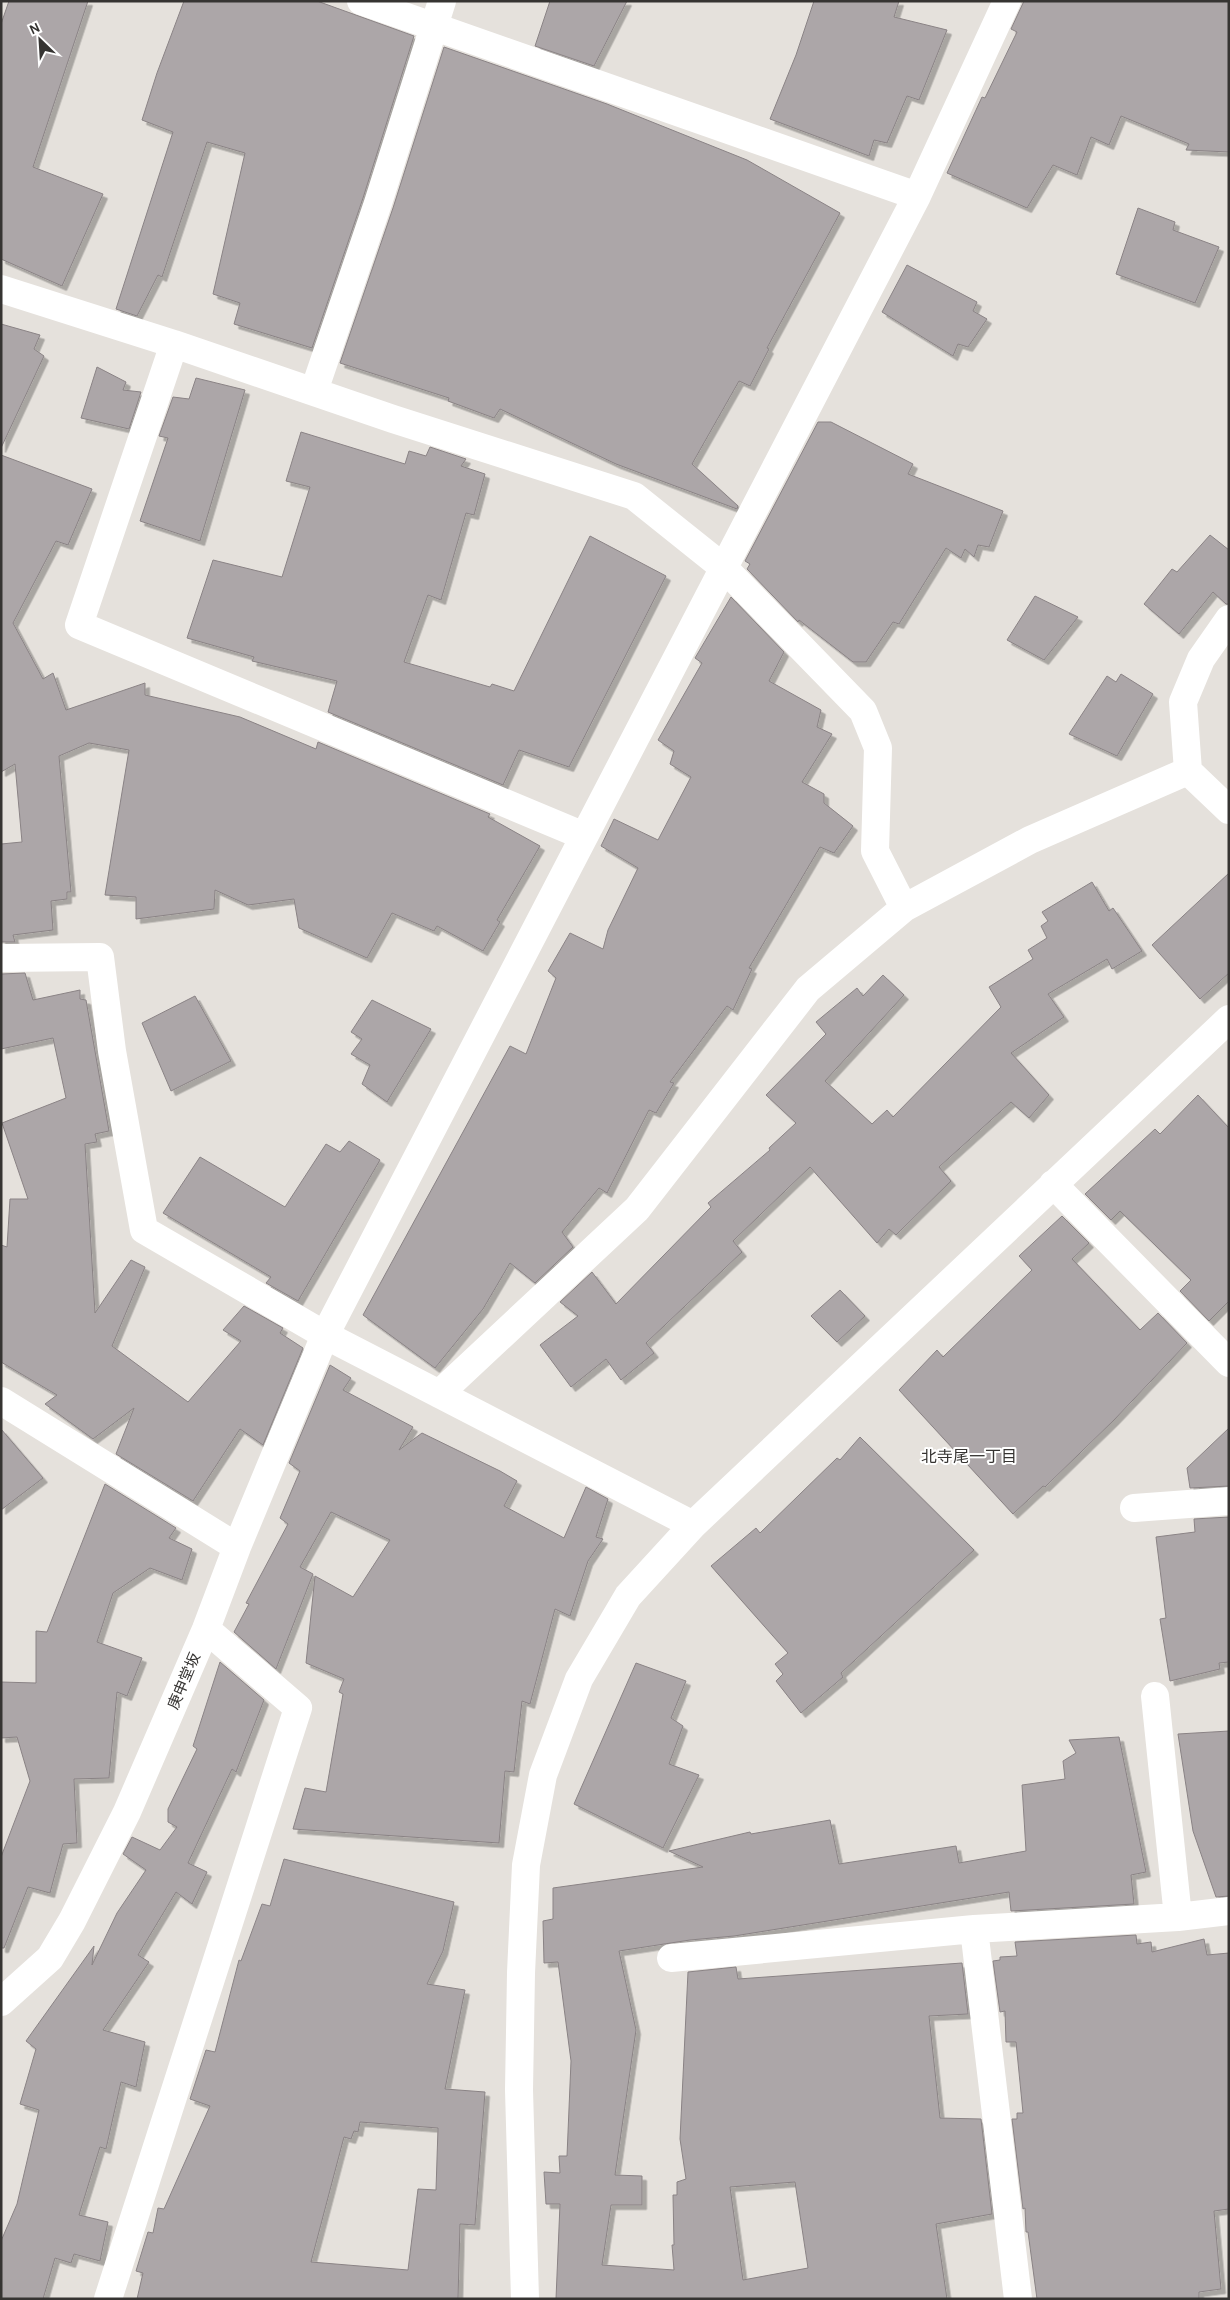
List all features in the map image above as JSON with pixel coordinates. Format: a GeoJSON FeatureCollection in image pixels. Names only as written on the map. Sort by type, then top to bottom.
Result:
{"type":"FeatureCollection","features":[{"type":"Feature","properties":{"kind":"street"},"geometry":{"type":"LineString","coordinates":[[361,1],[916,196]]}},
{"type":"Feature","properties":{"kind":"street"},"geometry":{"type":"LineString","coordinates":[[314,391],[378,202],[442,1]]}},
{"type":"Feature","properties":{"kind":"street","name":"庚申堂坂"},"geometry":{"type":"LineString","coordinates":[[1,2002],[50,1958],[72,1921],[127,1812],[206,1630],[237,1547],[325,1335],[916,196],[1007,1]]}},
{"type":"Feature","properties":{"kind":"street"},"geometry":{"type":"LineString","coordinates":[[1,289],[174,344],[393,419],[634,496],[724,568],[863,711],[878,748],[875,851],[904,908]]}},
{"type":"Feature","properties":{"kind":"street"},"geometry":{"type":"LineString","coordinates":[[174,344],[79,625],[584,836]]}},
{"type":"Feature","properties":{"kind":"street"},"geometry":{"type":"LineString","coordinates":[[1229,619],[1201,659],[1183,702],[1188,771],[1229,810]]}},
{"type":"Feature","properties":{"kind":"street"},"geometry":{"type":"LineString","coordinates":[[438,1394],[637,1208],[808,989],[904,908],[1030,840],[1188,771]]}},
{"type":"Feature","properties":{"kind":"street"},"geometry":{"type":"LineString","coordinates":[[1,958],[100,957],[112,1051],[144,1230],[325,1335],[693,1525]]}},
{"type":"Feature","properties":{"kind":"street"},"geometry":{"type":"LineString","coordinates":[[525,2299],[519,2090],[521,1973],[526,1866],[543,1775],[579,1679],[628,1596],[693,1525],[1229,1020]]}},
{"type":"Feature","properties":{"kind":"street"},"geometry":{"type":"LineString","coordinates":[[1053,1184],[1229,1363]]}},
{"type":"Feature","properties":{"kind":"street"},"geometry":{"type":"LineString","coordinates":[[1,1401],[237,1547]]}},
{"type":"Feature","properties":{"kind":"street"},"geometry":{"type":"LineString","coordinates":[[1134,1508],[1229,1501]]}},
{"type":"Feature","properties":{"kind":"street"},"geometry":{"type":"LineString","coordinates":[[108,2299],[298,1708],[206,1630]]}},
{"type":"Feature","properties":{"kind":"street"},"geometry":{"type":"LineString","coordinates":[[1155,1696],[1178,1917]]}},
{"type":"Feature","properties":{"kind":"street"},"geometry":{"type":"LineString","coordinates":[[670,1958],[974,1929],[1178,1917],[1229,1911]]}},
{"type":"Feature","properties":{"kind":"street"},"geometry":{"type":"LineString","coordinates":[[974,1929],[1018,2299]]}},
{"type":"Feature","properties":{"kind":"building"},"geometry":{"type":"Polygon","coordinates":[[[9,1],[88,1],[33,167],[103,194],[62,286],[1,259],[1,24],[9,1]]]}},
{"type":"Feature","properties":{"kind":"building"},"geometry":{"type":"Polygon","coordinates":[[[184,1],[317,1],[414,36],[363,198],[312,348],[234,324],[240,303],[213,294],[245,153],[207,142],[162,277],[158,275],[137,316],[116,309],[173,132],[142,120],[184,1]]]}},
{"type":"Feature","properties":{"kind":"building"},"geometry":{"type":"Polygon","coordinates":[[[550,1],[627,1],[594,66],[535,46],[550,1]]]}},
{"type":"Feature","properties":{"kind":"building"},"geometry":{"type":"Polygon","coordinates":[[[814,1],[899,1],[894,17],[947,30],[919,100],[907,96],[887,143],[874,140],[869,156],[770,119],[796,55],[814,1]]]}},
{"type":"Feature","properties":{"kind":"building"},"geometry":{"type":"Polygon","coordinates":[[[1024,1],[1229,1],[1229,152],[1186,150],[1189,144],[1121,116],[1109,145],[1091,137],[1077,175],[1053,165],[1027,208],[947,173],[982,97],[985,98],[1017,32],[1011,29],[1024,1]]]}},
{"type":"Feature","properties":{"kind":"building"},"geometry":{"type":"Polygon","coordinates":[[[444,47],[607,104],[747,160],[840,213],[767,348],[769,349],[750,386],[739,381],[692,464],[738,506],[737,509],[616,464],[500,409],[494,418],[448,401],[449,398],[340,363],[393,208],[444,47]]]}},
{"type":"Feature","properties":{"kind":"building"},"geometry":{"type":"Polygon","coordinates":[[[1138,208],[1175,222],[1173,230],[1219,247],[1195,303],[1116,274],[1138,208]]]}},
{"type":"Feature","properties":{"kind":"building"},"geometry":{"type":"Polygon","coordinates":[[[907,265],[977,302],[973,311],[987,319],[968,347],[958,344],[953,356],[882,312],[907,265]]]}},
{"type":"Feature","properties":{"kind":"building"},"geometry":{"type":"Polygon","coordinates":[[[1,324],[40,335],[34,349],[44,356],[1,448],[1,324]]]}},
{"type":"Feature","properties":{"kind":"building"},"geometry":{"type":"Polygon","coordinates":[[[97,367],[126,382],[123,390],[141,392],[129,429],[81,418],[97,367]]]}},
{"type":"Feature","properties":{"kind":"building"},"geometry":{"type":"Polygon","coordinates":[[[196,378],[245,390],[200,541],[140,521],[168,438],[159,436],[173,397],[189,399],[196,378]]]}},
{"type":"Feature","properties":{"kind":"building"},"geometry":{"type":"Polygon","coordinates":[[[818,422],[831,422],[913,464],[908,474],[1003,511],[989,547],[978,545],[974,557],[965,549],[961,558],[946,548],[899,624],[893,622],[866,662],[853,662],[799,620],[798,622],[747,569],[750,564],[745,561],[818,422]]]}},
{"type":"Feature","properties":{"kind":"building"},"geometry":{"type":"Polygon","coordinates":[[[301,432],[405,464],[409,451],[426,456],[430,447],[466,459],[461,466],[485,474],[474,515],[466,513],[441,600],[428,595],[404,662],[490,687],[492,684],[514,691],[590,536],[666,576],[569,767],[519,750],[503,785],[328,712],[337,681],[252,661],[254,657],[187,638],[213,560],[282,577],[310,487],[286,481],[301,432]]]}},
{"type":"Feature","properties":{"kind":"building"},"geometry":{"type":"Polygon","coordinates":[[[1,455],[92,489],[68,545],[56,541],[13,623],[43,679],[53,673],[66,710],[145,683],[145,695],[240,717],[316,749],[318,742],[490,814],[488,817],[540,846],[497,920],[500,922],[483,951],[437,926],[434,931],[392,913],[367,958],[299,928],[294,899],[248,905],[215,890],[214,909],[136,919],[136,897],[105,895],[129,750],[89,743],[59,756],[71,892],[67,892],[67,899],[51,901],[53,930],[13,935],[15,942],[1,942],[1,844],[22,842],[15,764],[1,772],[1,455]]]}},
{"type":"Feature","properties":{"kind":"building"},"geometry":{"type":"Polygon","coordinates":[[[1210,535],[1229,550],[1229,604],[1226,604],[1213,592],[1179,634],[1144,604],[1172,569],[1177,572],[1210,535]]]}},
{"type":"Feature","properties":{"kind":"building"},"geometry":{"type":"Polygon","coordinates":[[[1035,596],[1078,617],[1044,660],[1007,640],[1035,596]]]}},
{"type":"Feature","properties":{"kind":"building"},"geometry":{"type":"Polygon","coordinates":[[[731,597],[784,652],[769,681],[821,710],[817,727],[832,734],[802,782],[824,794],[824,803],[853,826],[834,853],[820,847],[749,968],[752,969],[733,1010],[727,1006],[670,1082],[674,1083],[656,1113],[649,1110],[607,1193],[599,1188],[562,1232],[573,1247],[535,1283],[510,1263],[483,1309],[435,1368],[363,1315],[510,1046],[526,1054],[556,978],[548,971],[570,933],[603,949],[608,930],[638,868],[601,846],[614,819],[658,840],[691,777],[670,764],[674,751],[658,740],[702,663],[695,658],[731,597]]]}},
{"type":"Feature","properties":{"kind":"building"},"geometry":{"type":"Polygon","coordinates":[[[1121,674],[1153,694],[1117,756],[1069,734],[1107,676],[1116,682],[1121,674]]]}},
{"type":"Feature","properties":{"kind":"building"},"geometry":{"type":"Polygon","coordinates":[[[1229,873],[1229,973],[1200,999],[1152,945],[1229,873]]]}},
{"type":"Feature","properties":{"kind":"building"},"geometry":{"type":"Polygon","coordinates":[[[1092,882],[1109,911],[1113,908],[1142,951],[1112,969],[1107,959],[1048,994],[1064,1017],[1011,1053],[1049,1095],[1029,1118],[1011,1102],[939,1167],[951,1181],[896,1235],[889,1229],[877,1243],[810,1167],[733,1241],[742,1252],[646,1343],[654,1353],[621,1380],[606,1359],[571,1387],[540,1345],[578,1316],[560,1302],[592,1272],[616,1304],[711,1207],[708,1203],[770,1150],[769,1148],[796,1123],[766,1095],[826,1034],[816,1022],[857,988],[863,996],[883,975],[904,995],[825,1081],[872,1124],[887,1110],[893,1117],[1001,1007],[989,987],[1033,959],[1028,950],[1047,938],[1041,926],[1048,921],[1042,912],[1092,882]]]}},
{"type":"Feature","properties":{"kind":"building"},"geometry":{"type":"Polygon","coordinates":[[[25,973],[33,1000],[80,990],[80,999],[86,1000],[109,1131],[95,1134],[97,1142],[85,1144],[95,1313],[131,1260],[145,1267],[112,1346],[188,1402],[241,1341],[223,1330],[244,1306],[283,1328],[280,1333],[303,1348],[263,1445],[240,1429],[193,1501],[116,1454],[134,1408],[93,1439],[45,1404],[57,1395],[1,1362],[1,1245],[7,1247],[10,1199],[28,1199],[2,1123],[66,1098],[53,1038],[1,1049],[1,974],[25,973]]]}},
{"type":"Feature","properties":{"kind":"building"},"geometry":{"type":"Polygon","coordinates":[[[195,996],[231,1061],[171,1091],[142,1023],[195,996]]]}},
{"type":"Feature","properties":{"kind":"building"},"geometry":{"type":"Polygon","coordinates":[[[372,1000],[431,1029],[387,1102],[362,1084],[370,1065],[351,1054],[362,1039],[351,1032],[372,1000]]]}},
{"type":"Feature","properties":{"kind":"building"},"geometry":{"type":"Polygon","coordinates":[[[1198,1095],[1229,1128],[1229,1301],[1209,1321],[1180,1291],[1191,1280],[1120,1211],[1111,1220],[1085,1194],[1155,1129],[1160,1134],[1198,1095]]]}},
{"type":"Feature","properties":{"kind":"building"},"geometry":{"type":"Polygon","coordinates":[[[349,1141],[380,1160],[298,1301],[266,1283],[271,1277],[163,1213],[200,1157],[285,1207],[326,1144],[340,1152],[349,1141]]]}},
{"type":"Feature","properties":{"kind":"building"},"geometry":{"type":"Polygon","coordinates":[[[1062,1216],[1089,1243],[1072,1259],[1140,1330],[1158,1313],[1187,1343],[1114,1420],[1045,1487],[1043,1486],[1013,1514],[899,1390],[937,1350],[943,1357],[1032,1270],[1019,1256],[1062,1216]]]}},
{"type":"Feature","properties":{"kind":"building"},"geometry":{"type":"Polygon","coordinates":[[[840,1290],[865,1316],[837,1342],[811,1316],[840,1290]]]}},
{"type":"Feature","properties":{"kind":"building"},"geometry":{"type":"Polygon","coordinates":[[[330,1365],[351,1378],[343,1390],[413,1427],[399,1450],[422,1433],[500,1471],[517,1481],[504,1506],[564,1538],[586,1487],[608,1499],[596,1537],[603,1539],[588,1561],[570,1616],[555,1609],[530,1704],[522,1701],[514,1772],[505,1771],[499,1843],[293,1829],[305,1788],[326,1792],[343,1694],[339,1692],[344,1679],[306,1663],[315,1576],[353,1597],[390,1540],[331,1512],[300,1567],[313,1574],[276,1669],[234,1632],[249,1604],[246,1603],[288,1524],[280,1518],[300,1471],[289,1463],[330,1365]]]}},
{"type":"Feature","properties":{"kind":"building"},"geometry":{"type":"Polygon","coordinates":[[[1229,1428],[1229,1486],[1190,1488],[1187,1468],[1229,1428]]]}},
{"type":"Feature","properties":{"kind":"building"},"geometry":{"type":"Polygon","coordinates":[[[1,1429],[43,1478],[1,1510],[1,1429]]]}},
{"type":"Feature","properties":{"kind":"building"},"geometry":{"type":"Polygon","coordinates":[[[860,1437],[974,1550],[841,1673],[843,1677],[801,1713],[776,1681],[783,1674],[775,1664],[788,1653],[711,1566],[756,1528],[760,1533],[837,1458],[840,1460],[860,1437]]]}},
{"type":"Feature","properties":{"kind":"building"},"geometry":{"type":"Polygon","coordinates":[[[105,1484],[176,1528],[169,1538],[192,1549],[182,1580],[150,1568],[113,1593],[97,1642],[142,1658],[127,1696],[117,1692],[109,1778],[74,1779],[77,1843],[63,1844],[50,1893],[28,1887],[4,1948],[1,1948],[1,1857],[30,1781],[17,1737],[1,1738],[1,1682],[36,1683],[36,1631],[47,1632],[105,1484]]]}},
{"type":"Feature","properties":{"kind":"building"},"geometry":{"type":"Polygon","coordinates":[[[1229,1517],[1229,1662],[1219,1663],[1220,1669],[1170,1681],[1160,1619],[1166,1618],[1156,1537],[1195,1532],[1194,1519],[1229,1517]]]}},
{"type":"Feature","properties":{"kind":"building"},"geometry":{"type":"Polygon","coordinates":[[[220,1662],[264,1700],[236,1772],[232,1769],[188,1863],[207,1872],[192,1904],[176,1892],[138,1955],[149,1962],[103,2030],[145,2042],[136,2087],[121,2082],[106,2149],[100,2147],[79,2215],[108,2222],[100,2261],[74,2254],[71,2263],[55,2258],[43,2299],[1,2299],[1,2241],[17,2204],[39,2110],[20,2104],[36,2049],[26,2041],[94,1946],[92,1965],[117,1913],[146,1870],[123,1854],[132,1837],[160,1850],[177,1827],[168,1822],[168,1809],[197,1749],[193,1746],[220,1662]]]}},
{"type":"Feature","properties":{"kind":"building"},"geometry":{"type":"Polygon","coordinates":[[[636,1663],[686,1681],[671,1718],[683,1726],[669,1764],[699,1775],[663,1848],[574,1804],[636,1663]]]}},
{"type":"Feature","properties":{"kind":"building"},"geometry":{"type":"Polygon","coordinates":[[[1229,1731],[1229,1896],[1216,1897],[1193,1831],[1178,1734],[1229,1731]]]}},
{"type":"Feature","properties":{"kind":"building"},"geometry":{"type":"Polygon","coordinates":[[[1119,1737],[1146,1872],[1131,1875],[1134,1904],[1011,1911],[1009,1892],[734,1936],[690,1940],[619,1951],[636,2030],[615,2175],[642,2176],[642,2205],[611,2205],[602,2265],[674,2270],[672,2245],[674,2245],[673,2195],[677,2195],[677,2182],[686,2179],[680,2139],[688,1972],[736,1967],[738,1979],[962,1963],[968,2014],[929,2016],[940,2118],[981,2119],[992,2214],[936,2224],[947,2299],[556,2299],[560,2204],[546,2204],[544,2172],[560,2173],[559,2156],[567,2156],[571,2061],[558,1962],[544,1963],[543,1921],[553,1919],[553,1888],[703,1867],[669,1851],[750,1832],[751,1834],[830,1820],[839,1864],[956,1846],[959,1863],[1026,1851],[1022,1785],[1065,1779],[1063,1761],[1076,1753],[1069,1740],[1119,1737]],[[795,2182],[730,2187],[743,2280],[808,2268],[795,2182]]]}},
{"type":"Feature","properties":{"kind":"building"},"geometry":{"type":"Polygon","coordinates":[[[284,1859],[454,1902],[443,1951],[427,1984],[465,1990],[445,2089],[485,2092],[475,2225],[460,2224],[458,2299],[137,2299],[143,2273],[136,2271],[148,2232],[153,2233],[158,2208],[164,2209],[210,2106],[190,2099],[206,2050],[215,2052],[239,1960],[241,1961],[262,1904],[270,1906],[284,1859]],[[360,2122],[358,2132],[354,2131],[351,2139],[344,2137],[311,2262],[408,2270],[418,2189],[436,2190],[438,2128],[360,2122]]]}},
{"type":"Feature","properties":{"kind":"building"},"geometry":{"type":"Polygon","coordinates":[[[1136,1935],[1137,1944],[1151,1942],[1152,1952],[1204,1939],[1207,1955],[1229,1953],[1229,2209],[1214,2211],[1221,2289],[1199,2292],[1199,2299],[1037,2299],[1028,2232],[1026,2232],[1025,2208],[1023,2209],[1012,2119],[1017,2119],[1017,2113],[1023,2113],[1016,2042],[1006,2042],[1005,2011],[1000,2012],[993,1961],[1000,1960],[1000,1957],[1017,1956],[1015,1942],[1136,1935]]]}},
{"type":"Feature","properties":{"kind":"district","name":"北寺尾一丁目"},"geometry":{"type":"Point","coordinates":[969,1456]}}]}
